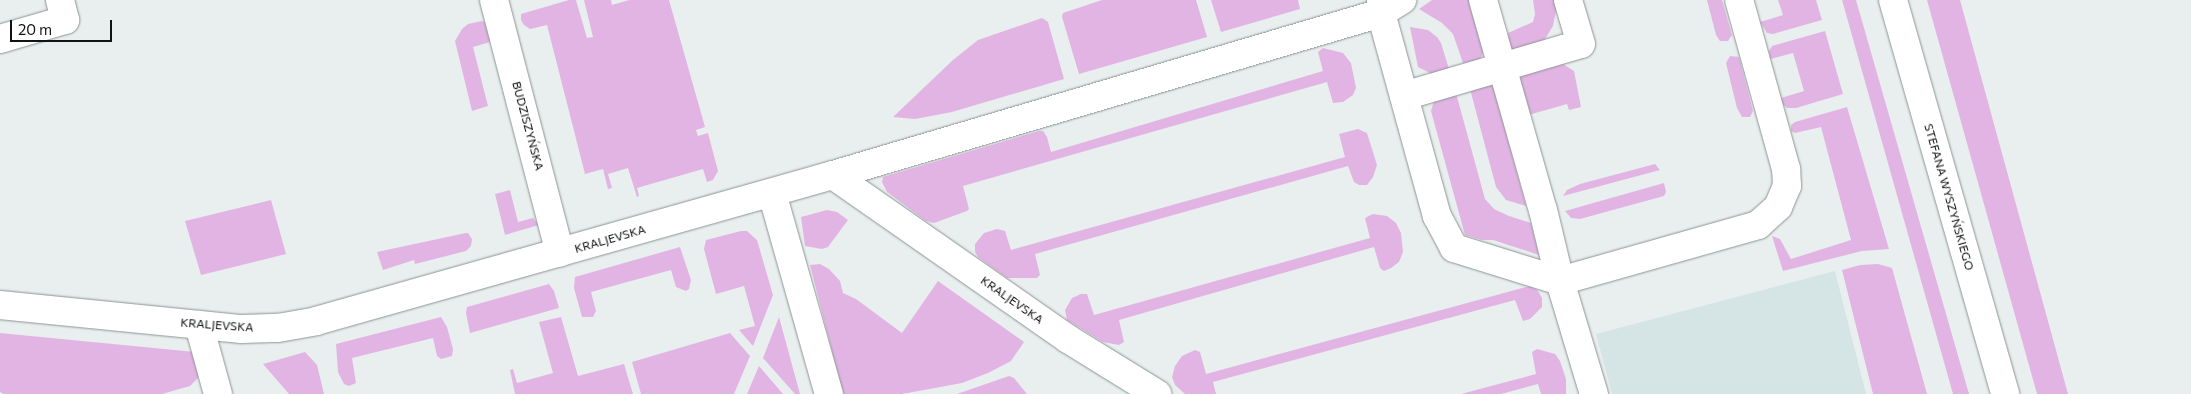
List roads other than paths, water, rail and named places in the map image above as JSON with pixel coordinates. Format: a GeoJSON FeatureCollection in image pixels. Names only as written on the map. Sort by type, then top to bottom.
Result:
{"type":"FeatureCollection","features":[{"type":"Feature","properties":{"kind":"street"},"geometry":{"type":"LineString","coordinates":[[0,39],[65,20],[60,0]]}},
{"type":"Feature","properties":{"kind":"street","name":"BUDZISZYŃSKA"},"geometry":{"type":"LineString","coordinates":[[494,0],[560,253]]}},
{"type":"Feature","properties":{"kind":"street"},"geometry":{"type":"LineString","coordinates":[[1483,0],[1543,210],[1560,281],[1594,394]]}},
{"type":"Feature","properties":{"kind":"street"},"geometry":{"type":"LineString","coordinates":[[1404,96],[1581,44],[1568,0]]}},
{"type":"Feature","properties":{"kind":"street"},"geometry":{"type":"LineString","coordinates":[[833,175],[1388,4],[1404,96],[1437,216],[1454,248],[1560,281],[1758,225],[1778,206],[1787,186],[1786,169],[1739,0]]}},
{"type":"Feature","properties":{"kind":"street","name":"STEFANA WYSZYŃSKIEGO"},"geometry":{"type":"LineString","coordinates":[[1894,0],[2005,394]]}},
{"type":"Feature","properties":{"kind":"street","name":"KRALJEVSKA"},"geometry":{"type":"LineString","coordinates":[[0,305],[242,329],[278,328],[316,321],[833,175],[1068,339],[1157,394]]}},
{"type":"Feature","properties":{"kind":"street"},"geometry":{"type":"LineString","coordinates":[[772,193],[829,394]]}},
{"type":"Feature","properties":{"kind":"street"},"geometry":{"type":"LineString","coordinates":[[199,325],[218,394]]}}]}
